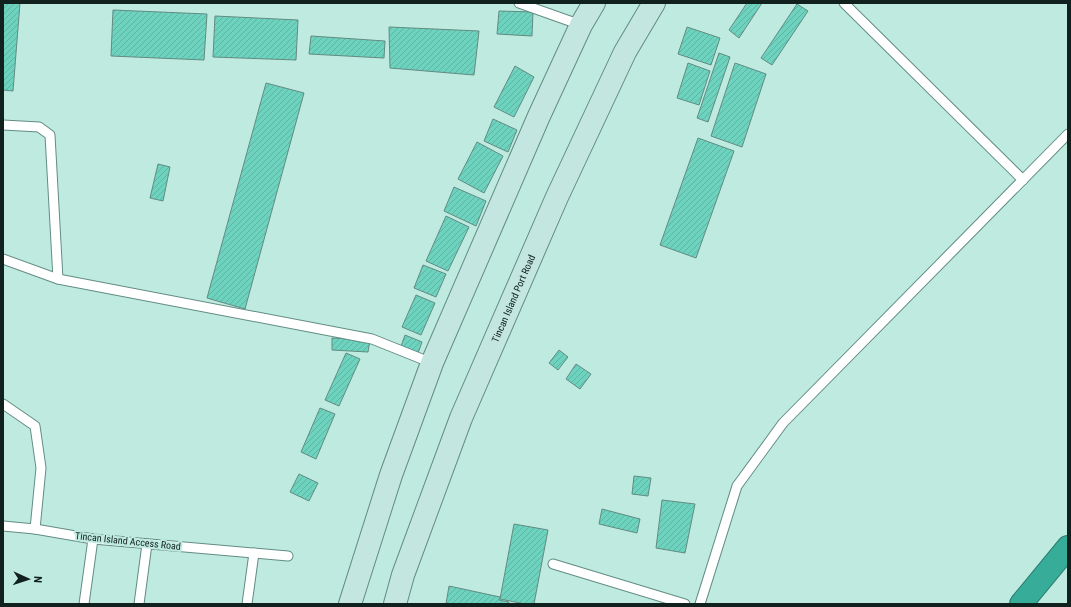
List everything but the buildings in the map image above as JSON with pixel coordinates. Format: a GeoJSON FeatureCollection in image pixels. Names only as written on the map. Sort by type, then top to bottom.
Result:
{"type":"FeatureCollection","features":[{"type":"Feature","properties":{"kind":"highway"},"geometry":{"type":"LineString","coordinates":[[1021,604],[1068,547]]}},
{"type":"Feature","properties":{"kind":"street"},"geometry":{"type":"LineString","coordinates":[[350,604],[391,475],[432,363],[536,123],[581,25],[594,3]]}},
{"type":"Feature","properties":{"kind":"street","name":"Tincan Island Port Road"},"geometry":{"type":"LineString","coordinates":[[395,604],[403,575],[461,418],[557,197],[625,52],[654,3]]}},
{"type":"Feature","properties":{"kind":"lane"},"geometry":{"type":"LineString","coordinates":[[519,3],[581,25]]}},
{"type":"Feature","properties":{"kind":"lane"},"geometry":{"type":"LineString","coordinates":[[844,3],[1023,180]]}},
{"type":"Feature","properties":{"kind":"lane"},"geometry":{"type":"LineString","coordinates":[[3,125],[39,127],[50,135],[58,279]]}},
{"type":"Feature","properties":{"kind":"lane"},"geometry":{"type":"LineString","coordinates":[[700,604],[737,486],[783,423],[1068,134]]}},
{"type":"Feature","properties":{"kind":"lane"},"geometry":{"type":"LineString","coordinates":[[3,259],[58,279],[372,339],[432,363]]}},
{"type":"Feature","properties":{"kind":"lane"},"geometry":{"type":"LineString","coordinates":[[3,404],[35,426],[41,468],[35,529]]}},
{"type":"Feature","properties":{"kind":"lane","name":"Tincan Island Access Road"},"geometry":{"type":"LineString","coordinates":[[3,526],[35,529],[93,539],[288,556]]}},
{"type":"Feature","properties":{"kind":"lane"},"geometry":{"type":"LineString","coordinates":[[84,604],[93,539]]}},
{"type":"Feature","properties":{"kind":"lane"},"geometry":{"type":"LineString","coordinates":[[139,604],[147,544]]}},
{"type":"Feature","properties":{"kind":"lane"},"geometry":{"type":"LineString","coordinates":[[247,604],[254,553]]}},
{"type":"Feature","properties":{"kind":"lane"},"geometry":{"type":"LineString","coordinates":[[553,564],[685,604]]}}]}
